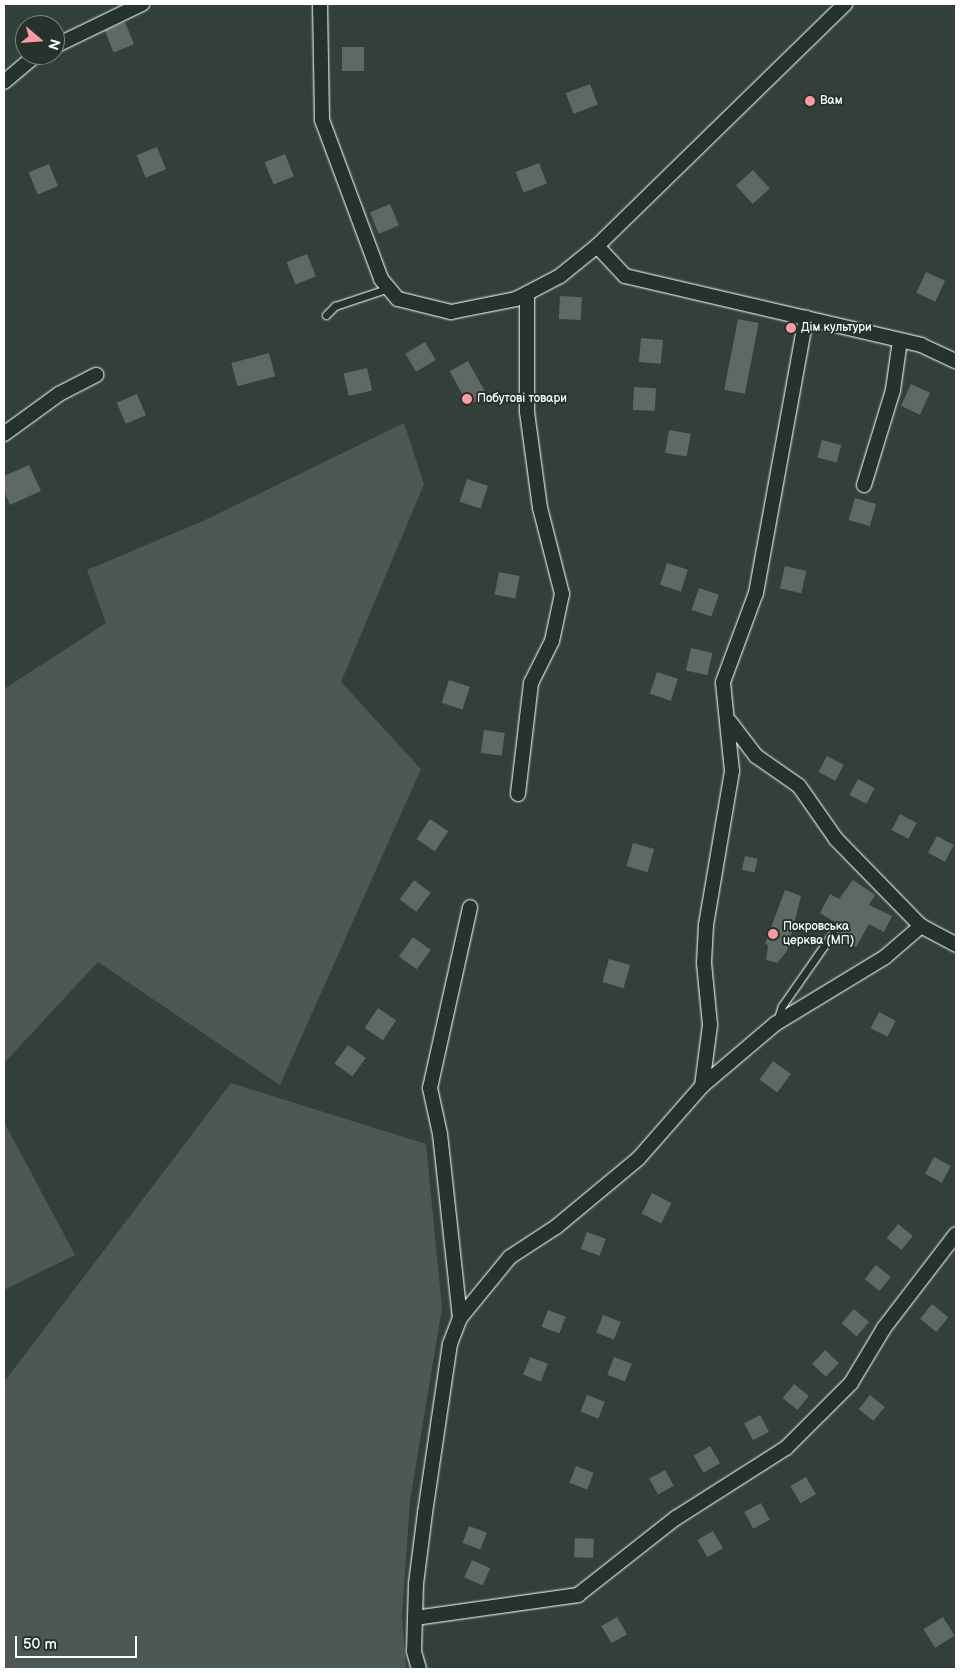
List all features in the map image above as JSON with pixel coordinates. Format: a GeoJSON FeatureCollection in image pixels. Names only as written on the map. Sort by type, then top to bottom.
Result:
{"type":"FeatureCollection","features":[{"type":"Feature","properties":{"kind":"street"},"geometry":{"type":"LineString","coordinates":[[65,41],[142,4]]}},
{"type":"Feature","properties":{"kind":"street"},"geometry":{"type":"LineString","coordinates":[[320,4],[322,120],[381,279],[398,299],[451,312],[482,309],[527,294],[560,276],[597,246],[845,4]]}},
{"type":"Feature","properties":{"kind":"street"},"geometry":{"type":"LineString","coordinates":[[4,82],[24,65]]}},
{"type":"Feature","properties":{"kind":"street"},"geometry":{"type":"LineString","coordinates":[[597,246],[625,276],[900,340],[956,361]]}},
{"type":"Feature","properties":{"kind":"street"},"geometry":{"type":"LineString","coordinates":[[518,794],[531,683],[552,641],[562,594],[540,508],[527,412],[527,294]]}},
{"type":"Feature","properties":{"kind":"street"},"geometry":{"type":"LineString","coordinates":[[702,1086],[710,1025],[704,963],[706,925],[732,771],[723,682],[756,593],[806,317]]}},
{"type":"Feature","properties":{"kind":"street"},"geometry":{"type":"LineString","coordinates":[[864,484],[893,390],[900,340]]}},
{"type":"Feature","properties":{"kind":"street"},"geometry":{"type":"LineString","coordinates":[[4,434],[60,394],[96,375]]}},
{"type":"Feature","properties":{"kind":"street"},"geometry":{"type":"LineString","coordinates":[[728,718],[742,742],[799,786],[836,839],[921,926],[956,945]]}},
{"type":"Feature","properties":{"kind":"street"},"geometry":{"type":"LineString","coordinates":[[460,1318],[440,1134],[430,1088],[470,907]]}},
{"type":"Feature","properties":{"kind":"street"},"geometry":{"type":"LineString","coordinates":[[418,1669],[414,1651],[415,1618],[425,1513],[450,1344],[460,1318],[510,1257],[556,1227],[638,1159],[702,1086],[775,1024],[885,957],[921,926]]}},
{"type":"Feature","properties":{"kind":"street"},"geometry":{"type":"LineString","coordinates":[[415,1618],[578,1595],[676,1518],[786,1448],[851,1383],[884,1328],[946,1242],[956,1234]]}},
{"type":"Feature","properties":{"kind":"lane"},"geometry":{"type":"LineString","coordinates":[[326,315],[335,306],[389,288]]}},
{"type":"Feature","properties":{"kind":"lane"},"geometry":{"type":"LineString","coordinates":[[775,1024],[782,1006],[833,933]]}},
{"type":"Feature","properties":{"kind":"shaded area"},"geometry":{"type":"Polygon","coordinates":[[[404,423],[424,484],[341,682],[421,769],[280,1085],[98,962],[4,1063],[4,689],[106,623],[87,570],[203,521],[404,423]]]}},
{"type":"Feature","properties":{"kind":"shaded area"},"geometry":{"type":"Polygon","coordinates":[[[231,1083],[426,1144],[442,1308],[410,1501],[402,1617],[406,1669],[4,1669],[4,1382],[231,1083]]]}},
{"type":"Feature","properties":{"kind":"shaded area"},"geometry":{"type":"Polygon","coordinates":[[[4,1122],[75,1255],[4,1290],[4,1122]]]}},
{"type":"Feature","properties":{"kind":"building"},"geometry":{"type":"Polygon","coordinates":[[[125,22],[134,44],[114,52],[105,30],[125,22]]]}},
{"type":"Feature","properties":{"kind":"building"},"geometry":{"type":"Polygon","coordinates":[[[342,47],[364,47],[364,71],[342,71],[342,47]]]}},
{"type":"Feature","properties":{"kind":"building"},"geometry":{"type":"Polygon","coordinates":[[[590,84],[598,105],[574,114],[566,93],[590,84]]]}},
{"type":"Feature","properties":{"kind":"building"},"geometry":{"type":"Polygon","coordinates":[[[157,147],[166,169],[146,177],[137,155],[157,147]]]}},
{"type":"Feature","properties":{"kind":"building"},"geometry":{"type":"Polygon","coordinates":[[[285,154],[294,176],[274,184],[265,162],[285,154]]]}},
{"type":"Feature","properties":{"kind":"building"},"geometry":{"type":"Polygon","coordinates":[[[539,163],[547,184],[524,192],[516,172],[539,163]]]}},
{"type":"Feature","properties":{"kind":"building"},"geometry":{"type":"Polygon","coordinates":[[[49,164],[58,186],[38,194],[29,172],[49,164]]]}},
{"type":"Feature","properties":{"kind":"building"},"geometry":{"type":"Polygon","coordinates":[[[753,170],[770,189],[753,204],[736,185],[753,170]]]}},
{"type":"Feature","properties":{"kind":"building"},"geometry":{"type":"Polygon","coordinates":[[[390,204],[399,225],[379,234],[370,213],[390,204]]]}},
{"type":"Feature","properties":{"kind":"building"},"geometry":{"type":"Polygon","coordinates":[[[307,254],[316,276],[296,284],[287,262],[307,254]]]}},
{"type":"Feature","properties":{"kind":"building"},"geometry":{"type":"Polygon","coordinates":[[[926,272],[945,281],[935,302],[916,293],[926,272]]]}},
{"type":"Feature","properties":{"kind":"building"},"geometry":{"type":"Polygon","coordinates":[[[560,296],[582,297],[581,320],[559,319],[560,296]]]}},
{"type":"Feature","properties":{"kind":"building"},"geometry":{"type":"Polygon","coordinates":[[[738,319],[759,323],[745,394],[724,390],[738,319]]]}},
{"type":"Feature","properties":{"kind":"building"},"geometry":{"type":"Polygon","coordinates":[[[641,338],[663,340],[661,364],[639,362],[641,338]]]}},
{"type":"Feature","properties":{"kind":"building"},"geometry":{"type":"Polygon","coordinates":[[[425,342],[436,360],[416,372],[405,354],[425,342]]]}},
{"type":"Feature","properties":{"kind":"building"},"geometry":{"type":"Polygon","coordinates":[[[269,353],[275,376],[238,386],[231,363],[269,353]]]}},
{"type":"Feature","properties":{"kind":"building"},"geometry":{"type":"Polygon","coordinates":[[[468,361],[487,395],[469,405],[450,371],[468,361]]]}},
{"type":"Feature","properties":{"kind":"building"},"geometry":{"type":"Polygon","coordinates":[[[367,368],[372,390],[349,396],[344,373],[367,368]]]}},
{"type":"Feature","properties":{"kind":"building"},"geometry":{"type":"Polygon","coordinates":[[[911,384],[930,393],[920,415],[901,406],[911,384]]]}},
{"type":"Feature","properties":{"kind":"building"},"geometry":{"type":"Polygon","coordinates":[[[634,387],[656,388],[655,411],[633,410],[634,387]]]}},
{"type":"Feature","properties":{"kind":"building"},"geometry":{"type":"Polygon","coordinates":[[[137,394],[146,415],[126,424],[117,403],[137,394]]]}},
{"type":"Feature","properties":{"kind":"building"},"geometry":{"type":"Polygon","coordinates":[[[669,430],[691,434],[687,456],[665,453],[669,430]]]}},
{"type":"Feature","properties":{"kind":"building"},"geometry":{"type":"Polygon","coordinates":[[[822,440],[841,445],[837,463],[817,457],[822,440]]]}},
{"type":"Feature","properties":{"kind":"building"},"geometry":{"type":"Polygon","coordinates":[[[29,465],[41,491],[10,505],[4,491],[4,476],[29,465]]]}},
{"type":"Feature","properties":{"kind":"building"},"geometry":{"type":"Polygon","coordinates":[[[467,479],[488,486],[481,509],[460,502],[467,479]]]}},
{"type":"Feature","properties":{"kind":"building"},"geometry":{"type":"Polygon","coordinates":[[[855,498],[876,504],[870,526],[849,520],[855,498]]]}},
{"type":"Feature","properties":{"kind":"building"},"geometry":{"type":"Polygon","coordinates":[[[667,563],[688,570],[681,592],[660,585],[667,563]]]}},
{"type":"Feature","properties":{"kind":"building"},"geometry":{"type":"Polygon","coordinates":[[[785,566],[806,571],[801,593],[780,588],[785,566]]]}},
{"type":"Feature","properties":{"kind":"building"},"geometry":{"type":"Polygon","coordinates":[[[499,572],[520,576],[515,599],[495,595],[499,572]]]}},
{"type":"Feature","properties":{"kind":"building"},"geometry":{"type":"Polygon","coordinates":[[[699,588],[719,595],[711,617],[692,610],[699,588]]]}},
{"type":"Feature","properties":{"kind":"building"},"geometry":{"type":"Polygon","coordinates":[[[691,648],[712,653],[707,675],[686,670],[691,648]]]}},
{"type":"Feature","properties":{"kind":"building"},"geometry":{"type":"Polygon","coordinates":[[[657,672],[678,679],[671,701],[650,694],[657,672]]]}},
{"type":"Feature","properties":{"kind":"building"},"geometry":{"type":"Polygon","coordinates":[[[449,680],[470,687],[463,710],[442,703],[449,680]]]}},
{"type":"Feature","properties":{"kind":"building"},"geometry":{"type":"Polygon","coordinates":[[[484,730],[505,733],[502,756],[481,753],[484,730]]]}},
{"type":"Feature","properties":{"kind":"building"},"geometry":{"type":"Polygon","coordinates":[[[827,756],[844,765],[835,781],[819,772],[827,756]]]}},
{"type":"Feature","properties":{"kind":"building"},"geometry":{"type":"Polygon","coordinates":[[[858,779],[875,788],[866,804],[850,795],[858,779]]]}},
{"type":"Feature","properties":{"kind":"building"},"geometry":{"type":"Polygon","coordinates":[[[900,814],[917,823],[908,839],[892,830],[900,814]]]}},
{"type":"Feature","properties":{"kind":"building"},"geometry":{"type":"Polygon","coordinates":[[[430,819],[448,831],[435,851],[417,839],[430,819]]]}},
{"type":"Feature","properties":{"kind":"building"},"geometry":{"type":"Polygon","coordinates":[[[937,836],[954,845],[945,862],[928,853],[937,836]]]}},
{"type":"Feature","properties":{"kind":"building"},"geometry":{"type":"Polygon","coordinates":[[[633,843],[654,849],[648,872],[626,866],[633,843]]]}},
{"type":"Feature","properties":{"kind":"building"},"geometry":{"type":"Polygon","coordinates":[[[745,856],[758,859],[755,873],[742,870],[745,856]]]}},
{"type":"Feature","properties":{"kind":"building"},"geometry":{"type":"Polygon","coordinates":[[[414,880],[431,893],[416,912],[400,899],[414,880]]]}},
{"type":"Feature","properties":{"kind":"building"},"geometry":{"type":"Polygon","coordinates":[[[853,880],[875,895],[869,905],[892,916],[884,932],[869,924],[856,947],[838,937],[843,927],[820,913],[830,894],[839,899],[853,880]]]}},
{"type":"Feature","properties":{"kind":"building"},"geometry":{"type":"Polygon","coordinates":[[[785,890],[801,896],[787,951],[777,963],[766,960],[768,945],[765,944],[785,890]]]}},
{"type":"Feature","properties":{"kind":"building"},"geometry":{"type":"Polygon","coordinates":[[[413,937],[431,950],[417,969],[399,956],[413,937]]]}},
{"type":"Feature","properties":{"kind":"building"},"geometry":{"type":"Polygon","coordinates":[[[609,959],[630,965],[624,988],[602,982],[609,959]]]}},
{"type":"Feature","properties":{"kind":"building"},"geometry":{"type":"Polygon","coordinates":[[[378,1008],[396,1020],[383,1040],[365,1028],[378,1008]]]}},
{"type":"Feature","properties":{"kind":"building"},"geometry":{"type":"Polygon","coordinates":[[[879,1012],[896,1021],[887,1037],[871,1028],[879,1012]]]}},
{"type":"Feature","properties":{"kind":"building"},"geometry":{"type":"Polygon","coordinates":[[[348,1045],[366,1058],[352,1077],[334,1064],[348,1045]]]}},
{"type":"Feature","properties":{"kind":"building"},"geometry":{"type":"Polygon","coordinates":[[[773,1061],[791,1074],[777,1093],[759,1080],[773,1061]]]}},
{"type":"Feature","properties":{"kind":"building"},"geometry":{"type":"Polygon","coordinates":[[[934,1157],[951,1166],[942,1183],[925,1174],[934,1157]]]}},
{"type":"Feature","properties":{"kind":"building"},"geometry":{"type":"Polygon","coordinates":[[[652,1193],[672,1203],[661,1223],[642,1213],[652,1193]]]}},
{"type":"Feature","properties":{"kind":"building"},"geometry":{"type":"Polygon","coordinates":[[[898,1224],[913,1236],[901,1250],[887,1238],[898,1224]]]}},
{"type":"Feature","properties":{"kind":"building"},"geometry":{"type":"Polygon","coordinates":[[[587,1232],[606,1239],[600,1256],[581,1249],[587,1232]]]}},
{"type":"Feature","properties":{"kind":"building"},"geometry":{"type":"Polygon","coordinates":[[[876,1265],[891,1277],[879,1291],[865,1279],[876,1265]]]}},
{"type":"Feature","properties":{"kind":"building"},"geometry":{"type":"Polygon","coordinates":[[[932,1304],[948,1317],[936,1332],[920,1319],[932,1304]]]}},
{"type":"Feature","properties":{"kind":"building"},"geometry":{"type":"Polygon","coordinates":[[[854,1309],[869,1322],[857,1336],[842,1323],[854,1309]]]}},
{"type":"Feature","properties":{"kind":"building"},"geometry":{"type":"Polygon","coordinates":[[[548,1310],[566,1317],[559,1334],[542,1327],[548,1310]]]}},
{"type":"Feature","properties":{"kind":"building"},"geometry":{"type":"Polygon","coordinates":[[[603,1315],[621,1322],[614,1340],[596,1333],[603,1315]]]}},
{"type":"Feature","properties":{"kind":"building"},"geometry":{"type":"Polygon","coordinates":[[[825,1350],[839,1363],[826,1377],[812,1364],[825,1350]]]}},
{"type":"Feature","properties":{"kind":"building"},"geometry":{"type":"Polygon","coordinates":[[[530,1357],[548,1364],[541,1382],[523,1375],[530,1357]]]}},
{"type":"Feature","properties":{"kind":"building"},"geometry":{"type":"Polygon","coordinates":[[[614,1357],[632,1364],[625,1382],[607,1375],[614,1357]]]}},
{"type":"Feature","properties":{"kind":"building"},"geometry":{"type":"Polygon","coordinates":[[[794,1384],[809,1396],[797,1410],[783,1398],[794,1384]]]}},
{"type":"Feature","properties":{"kind":"building"},"geometry":{"type":"Polygon","coordinates":[[[587,1395],[605,1402],[598,1419],[581,1412],[587,1395]]]}},
{"type":"Feature","properties":{"kind":"building"},"geometry":{"type":"Polygon","coordinates":[[[870,1395],[885,1407],[873,1421],[859,1409],[870,1395]]]}},
{"type":"Feature","properties":{"kind":"building"},"geometry":{"type":"Polygon","coordinates":[[[760,1415],[769,1432],[753,1440],[744,1423],[760,1415]]]}},
{"type":"Feature","properties":{"kind":"building"},"geometry":{"type":"Polygon","coordinates":[[[710,1446],[720,1463],[704,1473],[694,1456],[710,1446]]]}},
{"type":"Feature","properties":{"kind":"building"},"geometry":{"type":"Polygon","coordinates":[[[576,1466],[594,1473],[587,1490],[570,1483],[576,1466]]]}},
{"type":"Feature","properties":{"kind":"building"},"geometry":{"type":"Polygon","coordinates":[[[665,1470],[674,1486],[658,1494],[649,1479],[665,1470]]]}},
{"type":"Feature","properties":{"kind":"building"},"geometry":{"type":"Polygon","coordinates":[[[806,1477],[816,1494],[800,1503],[790,1486],[806,1477]]]}},
{"type":"Feature","properties":{"kind":"building"},"geometry":{"type":"Polygon","coordinates":[[[761,1503],[770,1520],[753,1529],[744,1512],[761,1503]]]}},
{"type":"Feature","properties":{"kind":"building"},"geometry":{"type":"Polygon","coordinates":[[[469,1526],[487,1533],[480,1550],[463,1543],[469,1526]]]}},
{"type":"Feature","properties":{"kind":"building"},"geometry":{"type":"Polygon","coordinates":[[[713,1531],[723,1548],[707,1557],[697,1540],[713,1531]]]}},
{"type":"Feature","properties":{"kind":"building"},"geometry":{"type":"Polygon","coordinates":[[[575,1538],[594,1539],[593,1558],[574,1557],[575,1538]]]}},
{"type":"Feature","properties":{"kind":"building"},"geometry":{"type":"Polygon","coordinates":[[[472,1560],[490,1568],[483,1585],[464,1577],[472,1560]]]}},
{"type":"Feature","properties":{"kind":"building"},"geometry":{"type":"Polygon","coordinates":[[[617,1617],[627,1634],[611,1643],[601,1626],[617,1617]]]}},
{"type":"Feature","properties":{"kind":"building"},"geometry":{"type":"Polygon","coordinates":[[[943,1617],[955,1636],[935,1648],[923,1629],[943,1617]]]}},
{"type":"Feature","properties":{"kind":"place","name":"Вам"},"geometry":{"type":"Point","coordinates":[810,101]}},
{"type":"Feature","properties":{"kind":"place","name":"Дім культури"},"geometry":{"type":"Point","coordinates":[791,328]}},
{"type":"Feature","properties":{"kind":"place","name":"Побутові товари"},"geometry":{"type":"Point","coordinates":[467,399]}},
{"type":"Feature","properties":{"kind":"place","name":"Покровська церква (МП)"},"geometry":{"type":"Point","coordinates":[773,934]}}]}
